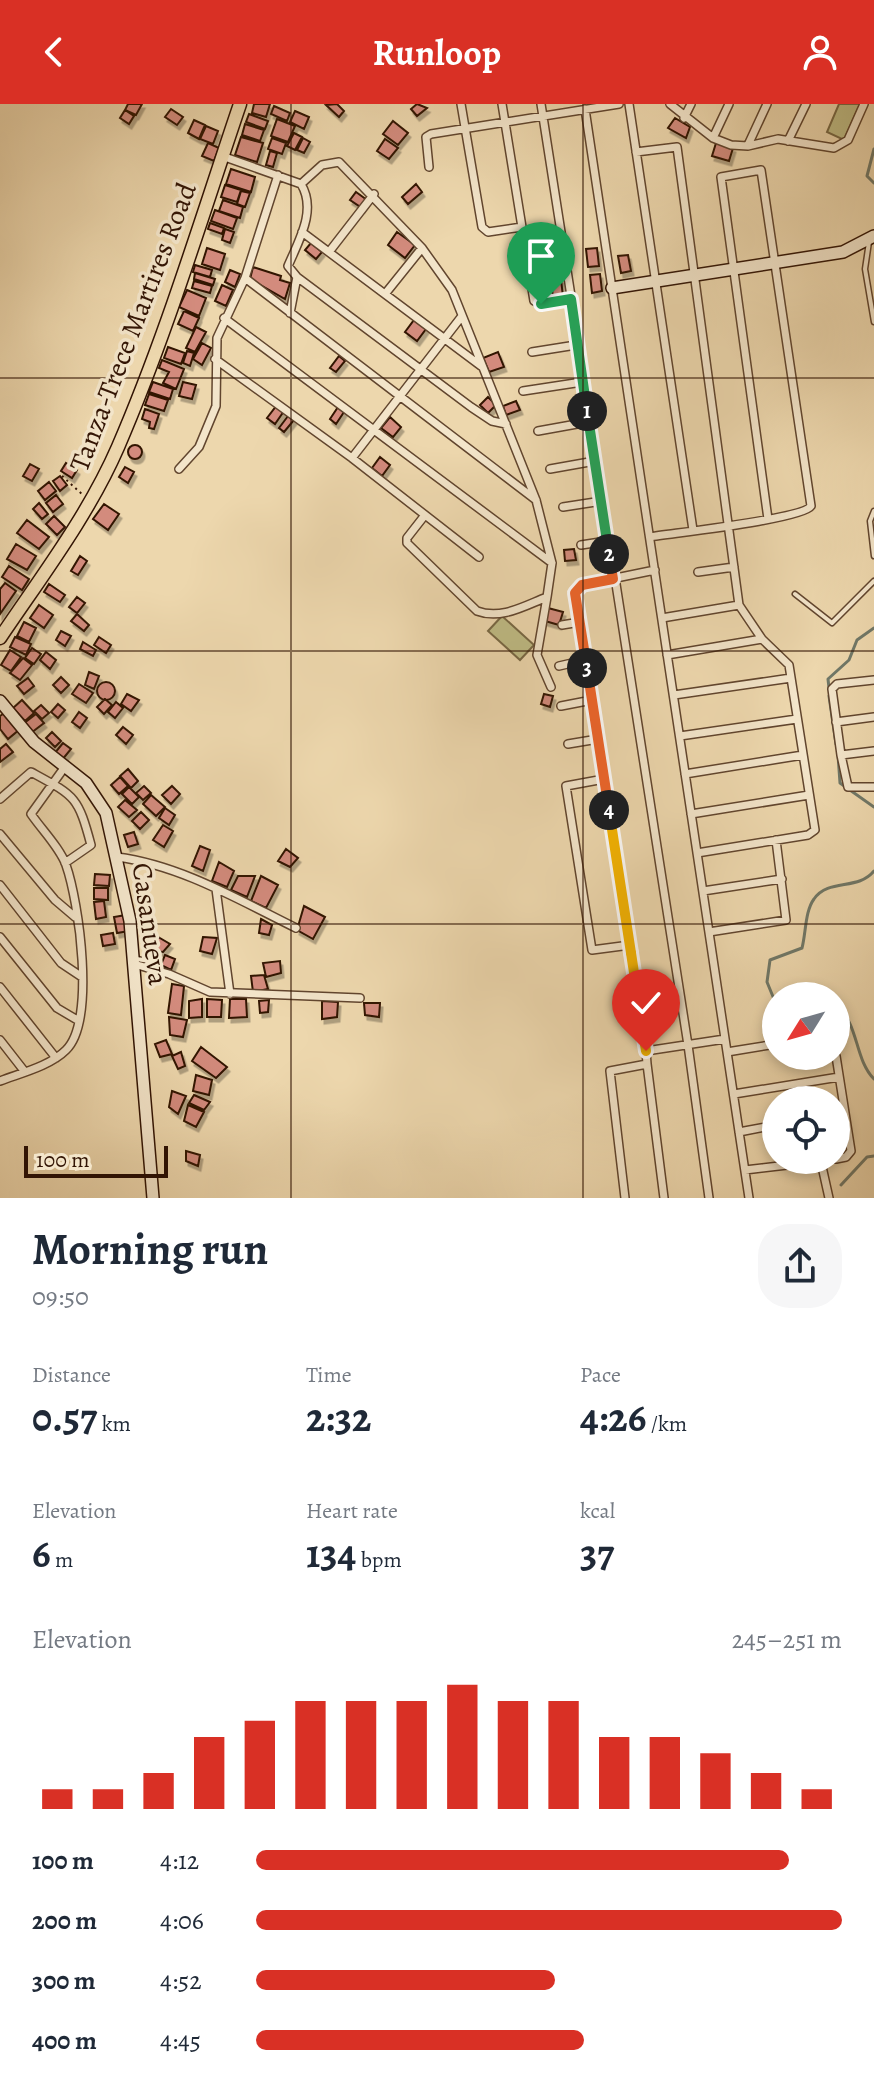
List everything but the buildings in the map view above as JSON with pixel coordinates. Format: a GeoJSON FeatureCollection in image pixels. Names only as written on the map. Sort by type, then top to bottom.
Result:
{"type":"FeatureCollection","features":[{"type":"Feature","properties":{"kind":"main road","name":"Tanza-Trece Martires Road"},"geometry":{"type":"LineString","coordinates":[[1,634],[90,501],[131,413],[240,104]]}},
{"type":"Feature","properties":{"kind":"street"},"geometry":{"type":"LineString","coordinates":[[461,104],[482,227],[488,232],[522,227]]}},
{"type":"Feature","properties":{"kind":"street"},"geometry":{"type":"LineString","coordinates":[[502,104],[534,301],[541,304],[571,299]]}},
{"type":"Feature","properties":{"kind":"street"},"geometry":{"type":"LineString","coordinates":[[541,104],[588,422],[688,1045],[709,1198]]}},
{"type":"Feature","properties":{"kind":"street"},"geometry":{"type":"LineString","coordinates":[[429,167],[426,137],[619,104]]}},
{"type":"Feature","properties":{"kind":"street"},"geometry":{"type":"LineString","coordinates":[[629,104],[693,530]]}},
{"type":"Feature","properties":{"kind":"street"},"geometry":{"type":"LineString","coordinates":[[670,104],[713,138],[731,145],[748,146],[778,139],[834,148],[848,140],[864,104]]}},
{"type":"Feature","properties":{"kind":"street"},"geometry":{"type":"LineString","coordinates":[[684,118],[691,104]]}},
{"type":"Feature","properties":{"kind":"street"},"geometry":{"type":"LineString","coordinates":[[713,138],[729,104]]}},
{"type":"Feature","properties":{"kind":"street"},"geometry":{"type":"LineString","coordinates":[[748,146],[767,104]]}},
{"type":"Feature","properties":{"kind":"street"},"geometry":{"type":"LineString","coordinates":[[788,141],[806,104]]}},
{"type":"Feature","properties":{"kind":"street"},"geometry":{"type":"LineString","coordinates":[[585,109],[749,1198]]}},
{"type":"Feature","properties":{"kind":"street"},"geometry":{"type":"LineString","coordinates":[[636,152],[677,147],[739,605],[762,639],[789,665],[815,830],[808,835],[697,853]]}},
{"type":"Feature","properties":{"kind":"street"},"geometry":{"type":"LineString","coordinates":[[222,156],[301,184],[308,201],[302,232],[288,266],[297,277],[471,407],[492,421],[506,424]]}},
{"type":"Feature","properties":{"kind":"street"},"geometry":{"type":"LineString","coordinates":[[301,184],[322,165],[339,162],[374,194],[422,248],[452,290],[536,500],[552,563],[537,655],[551,687]]}},
{"type":"Feature","properties":{"kind":"street"},"geometry":{"type":"LineString","coordinates":[[650,537],[805,514],[811,506],[761,170],[721,177],[768,519]]}},
{"type":"Feature","properties":{"kind":"street"},"geometry":{"type":"LineString","coordinates":[[179,469],[199,447],[216,406],[215,359],[224,318],[245,278],[278,175]]}},
{"type":"Feature","properties":{"kind":"street"},"geometry":{"type":"LineString","coordinates":[[329,252],[374,194]]}},
{"type":"Feature","properties":{"kind":"street"},"geometry":{"type":"LineString","coordinates":[[302,232],[483,367]]}},
{"type":"Feature","properties":{"kind":"street"},"geometry":{"type":"LineString","coordinates":[[612,288],[843,252],[871,239]]}},
{"type":"Feature","properties":{"kind":"street"},"geometry":{"type":"LineString","coordinates":[[385,294],[422,248]]}},
{"type":"Feature","properties":{"kind":"street"},"geometry":{"type":"LineString","coordinates":[[290,313],[297,277]]}},
{"type":"Feature","properties":{"kind":"street"},"geometry":{"type":"LineString","coordinates":[[245,278],[536,500]]}},
{"type":"Feature","properties":{"kind":"street"},"geometry":{"type":"LineString","coordinates":[[352,458],[462,316]]}},
{"type":"Feature","properties":{"kind":"street"},"geometry":{"type":"LineString","coordinates":[[224,318],[552,563]]}},
{"type":"Feature","properties":{"kind":"street"},"geometry":{"type":"LineString","coordinates":[[532,352],[576,345]]}},
{"type":"Feature","properties":{"kind":"street"},"geometry":{"type":"LineString","coordinates":[[215,359],[352,458],[479,557]]}},
{"type":"Feature","properties":{"kind":"street"},"geometry":{"type":"LineString","coordinates":[[523,391],[582,382]]}},
{"type":"Feature","properties":{"kind":"street"},"geometry":{"type":"LineString","coordinates":[[538,431],[588,422]]}},
{"type":"Feature","properties":{"kind":"street"},"geometry":{"type":"LineString","coordinates":[[550,469],[595,461]]}},
{"type":"Feature","properties":{"kind":"street"},"geometry":{"type":"LineString","coordinates":[[563,507],[602,501]]}},
{"type":"Feature","properties":{"kind":"street"},"geometry":{"type":"LineString","coordinates":[[425,515],[407,538],[407,543],[477,611],[490,616],[506,613],[547,597]]}},
{"type":"Feature","properties":{"kind":"street"},"geometry":{"type":"LineString","coordinates":[[581,545],[607,541]]}},
{"type":"Feature","properties":{"kind":"street"},"geometry":{"type":"LineString","coordinates":[[698,572],[734,567]]}},
{"type":"Feature","properties":{"kind":"street"},"geometry":{"type":"LineString","coordinates":[[655,570],[576,587],[646,1051],[664,1198]]}},
{"type":"Feature","properties":{"kind":"street"},"geometry":{"type":"LineString","coordinates":[[662,618],[739,605]]}},
{"type":"Feature","properties":{"kind":"street"},"geometry":{"type":"LineString","coordinates":[[562,625],[580,622]]}},
{"type":"Feature","properties":{"kind":"street"},"geometry":{"type":"LineString","coordinates":[[667,655],[762,639]]}},
{"type":"Feature","properties":{"kind":"street"},"geometry":{"type":"LineString","coordinates":[[559,666],[585,660]]}},
{"type":"Feature","properties":{"kind":"street"},"geometry":{"type":"LineString","coordinates":[[674,695],[791,678]]}},
{"type":"Feature","properties":{"kind":"street"},"geometry":{"type":"LineString","coordinates":[[874,680],[833,686],[848,787],[874,787]]}},
{"type":"Feature","properties":{"kind":"street"},"geometry":{"type":"LineString","coordinates":[[561,706],[592,700]]}},
{"type":"Feature","properties":{"kind":"street","name":"Casanueva"},"geometry":{"type":"LineString","coordinates":[[0,701],[34,742],[97,796],[117,857],[134,961],[153,1198]]}},
{"type":"Feature","properties":{"kind":"street"},"geometry":{"type":"LineString","coordinates":[[836,722],[874,717]]}},
{"type":"Feature","properties":{"kind":"street"},"geometry":{"type":"LineString","coordinates":[[680,736],[797,719]]}},
{"type":"Feature","properties":{"kind":"street"},"geometry":{"type":"LineString","coordinates":[[568,744],[598,739]]}},
{"type":"Feature","properties":{"kind":"street"},"geometry":{"type":"LineString","coordinates":[[841,755],[874,751]]}},
{"type":"Feature","properties":{"kind":"street"},"geometry":{"type":"LineString","coordinates":[[685,774],[803,755]]}},
{"type":"Feature","properties":{"kind":"street"},"geometry":{"type":"LineString","coordinates":[[0,1081],[56,1058],[68,1049],[79,1021],[83,955],[65,863],[31,814],[64,768]]}},
{"type":"Feature","properties":{"kind":"street"},"geometry":{"type":"LineString","coordinates":[[0,799],[31,772],[53,783],[81,806],[91,845],[65,863]]}},
{"type":"Feature","properties":{"kind":"street"},"geometry":{"type":"LineString","coordinates":[[604,779],[566,786],[592,950],[630,945]]}},
{"type":"Feature","properties":{"kind":"street"},"geometry":{"type":"LineString","coordinates":[[691,814],[809,795]]}},
{"type":"Feature","properties":{"kind":"street"},"geometry":{"type":"LineString","coordinates":[[0,834],[55,900],[75,917]]}},
{"type":"Feature","properties":{"kind":"street"},"geometry":{"type":"LineString","coordinates":[[709,932],[786,920],[776,840]]}},
{"type":"Feature","properties":{"kind":"street"},"geometry":{"type":"LineString","coordinates":[[117,857],[143,860],[216,889],[296,928]]}},
{"type":"Feature","properties":{"kind":"street"},"geometry":{"type":"LineString","coordinates":[[703,891],[782,879]]}},
{"type":"Feature","properties":{"kind":"street"},"geometry":{"type":"LineString","coordinates":[[0,885],[61,963],[82,977]]}},
{"type":"Feature","properties":{"kind":"street"},"geometry":{"type":"LineString","coordinates":[[216,889],[230,994]]}},
{"type":"Feature","properties":{"kind":"street"},"geometry":{"type":"LineString","coordinates":[[0,937],[57,1008],[79,1021]]}},
{"type":"Feature","properties":{"kind":"street"},"geometry":{"type":"LineString","coordinates":[[134,961],[210,992],[360,998]]}},
{"type":"Feature","properties":{"kind":"street"},"geometry":{"type":"LineString","coordinates":[[0,987],[56,1058]]}},
{"type":"Feature","properties":{"kind":"street"},"geometry":{"type":"LineString","coordinates":[[646,1051],[725,1039]]}},
{"type":"Feature","properties":{"kind":"street"},"geometry":{"type":"LineString","coordinates":[[0,1040],[25,1072]]}},
{"type":"Feature","properties":{"kind":"street"},"geometry":{"type":"LineString","coordinates":[[727,1052],[762,1046]]}},
{"type":"Feature","properties":{"kind":"street"},"geometry":{"type":"LineString","coordinates":[[625,1198],[610,1071],[647,1064]]}},
{"type":"Feature","properties":{"kind":"street"},"geometry":{"type":"LineString","coordinates":[[838,1070],[840,1086]]}},
{"type":"Feature","properties":{"kind":"street"},"geometry":{"type":"LineString","coordinates":[[734,1094],[839,1077]]}},
{"type":"Feature","properties":{"kind":"street"},"geometry":{"type":"LineString","coordinates":[[739,1132],[762,1128]]}},
{"type":"Feature","properties":{"kind":"street"},"geometry":{"type":"LineString","coordinates":[[745,1170],[762,1168]]}},
{"type":"Feature","properties":{"kind":"street"},"geometry":{"type":"LineString","coordinates":[[827,1174],[829,1198]]}},
{"type":"Feature","properties":{"kind":"lane"},"geometry":{"type":"LineString","coordinates":[[871,239],[865,269],[874,322]]}},
{"type":"Feature","properties":{"kind":"lane"},"geometry":{"type":"LineString","coordinates":[[874,511],[870,521],[874,556]]}},
{"type":"Feature","properties":{"kind":"lane"},"geometry":{"type":"LineString","coordinates":[[795,594],[832,623],[874,581]]}},
{"type":"Feature","properties":{"kind":"lane"},"geometry":{"type":"LineString","coordinates":[[134,961],[158,962]]}},
{"type":"Feature","properties":{"kind":"path"},"geometry":{"type":"LineString","coordinates":[[62,476],[90,501]]}},
{"type":"Feature","properties":{"kind":"shaded area"},"geometry":{"type":"Polygon","coordinates":[[[839,104],[860,104],[844,140],[827,132],[839,104]]]}},
{"type":"Feature","properties":{"kind":"shaded area"},"geometry":{"type":"Polygon","coordinates":[[[502,616],[534,645],[520,660],[488,631],[502,616]]]}},
{"type":"Feature","properties":{"kind":"waterway"},"geometry":{"type":"LineString","coordinates":[[874,149],[867,176],[874,183]]}},
{"type":"Feature","properties":{"kind":"waterway"},"geometry":{"type":"LineString","coordinates":[[829,688],[828,679],[849,660],[857,640],[874,628]]}},
{"type":"Feature","properties":{"kind":"waterway"},"geometry":{"type":"LineString","coordinates":[[829,696],[836,744]]}},
{"type":"Feature","properties":{"kind":"waterway"},"geometry":{"type":"LineString","coordinates":[[838,755],[840,783],[874,807]]}},
{"type":"Feature","properties":{"kind":"waterway"},"geometry":{"type":"LineString","coordinates":[[767,982],[770,960],[802,948],[807,916],[814,899],[827,889],[860,881],[874,871]]}},
{"type":"Feature","properties":{"kind":"waterway"},"geometry":{"type":"LineString","coordinates":[[850,1024],[863,1061],[874,1079]]}},
{"type":"Feature","properties":{"kind":"waterway"},"geometry":{"type":"LineString","coordinates":[[841,1185],[867,1157],[874,1156]]}},
{"type":"Feature","properties":{"kind":"route"},"geometry":{"type":"LineString","coordinates":[[541,304],[571,299],[604,514],[613,579],[576,587],[575,593],[646,1051]]}}]}
